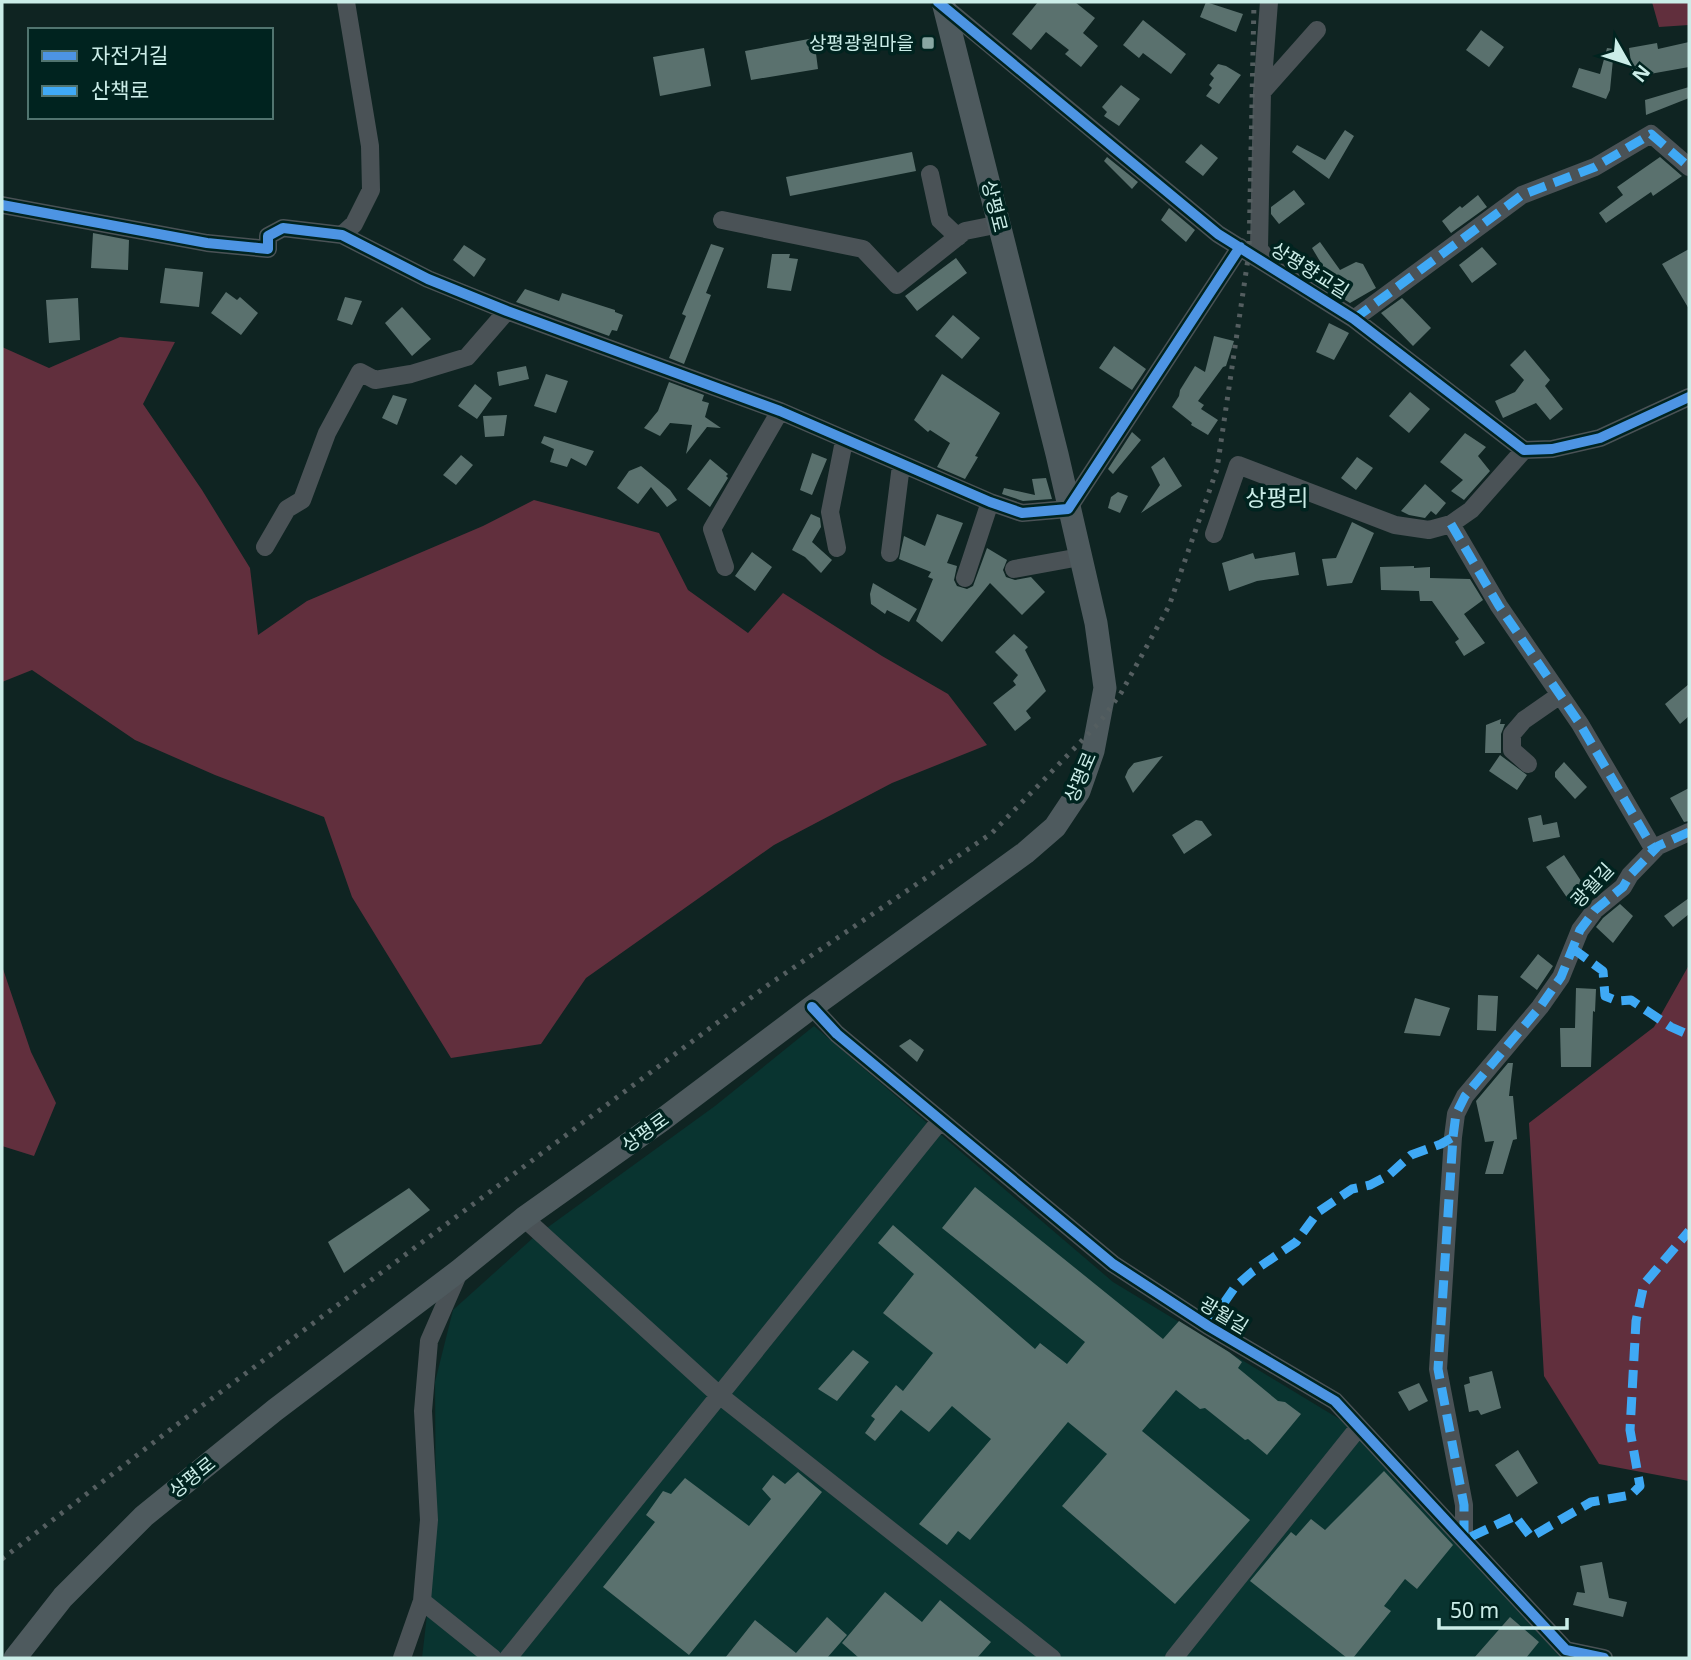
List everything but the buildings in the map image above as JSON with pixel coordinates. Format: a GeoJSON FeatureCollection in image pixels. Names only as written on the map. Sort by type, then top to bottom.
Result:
{"type":"FeatureCollection","features":[{"type":"Feature","properties":{"kind":"main road","name":"상평로"},"geometry":{"type":"LineString","coordinates":[[15,1658],[63,1597],[145,1516],[275,1410],[524,1218],[1025,853],[1055,827],[1079,791],[1093,751],[1105,688],[1096,623],[1000,224],[942,3]]}},
{"type":"Feature","properties":{"kind":"street"},"geometry":{"type":"LineString","coordinates":[[342,235],[354,224],[371,190],[370,146],[346,2]]}},
{"type":"Feature","properties":{"kind":"street"},"geometry":{"type":"LineString","coordinates":[[1269,2],[1262,92],[1259,249],[1275,270]]}},
{"type":"Feature","properties":{"kind":"street","name":"상평향교길"},"geometry":{"type":"LineString","coordinates":[[942,3],[1218,234],[1354,319],[1524,450]]}},
{"type":"Feature","properties":{"kind":"street"},"geometry":{"type":"LineString","coordinates":[[1262,92],[1317,30]]}},
{"type":"Feature","properties":{"kind":"street"},"geometry":{"type":"LineString","coordinates":[[1354,319],[1522,195],[1595,167],[1651,134],[1689,167]]}},
{"type":"Feature","properties":{"kind":"street"},"geometry":{"type":"LineString","coordinates":[[930,174],[940,220],[958,237]]}},
{"type":"Feature","properties":{"kind":"street"},"geometry":{"type":"LineString","coordinates":[[2,205],[207,243],[268,249],[268,236],[283,228],[342,235],[428,279],[780,411],[844,441],[1022,513],[1068,509],[1240,247]]}},
{"type":"Feature","properties":{"kind":"street"},"geometry":{"type":"LineString","coordinates":[[722,220],[863,249],[897,285],[965,231],[1000,224]]}},
{"type":"Feature","properties":{"kind":"street"},"geometry":{"type":"LineString","coordinates":[[265,547],[287,509],[302,500],[327,433],[360,372],[375,380],[411,374],[467,357],[508,311]]}},
{"type":"Feature","properties":{"kind":"street"},"geometry":{"type":"LineString","coordinates":[[1214,534],[1238,465],[1395,525],[1429,530],[1451,523],[1478,503],[1524,450],[1552,449],[1600,438],[1689,397]]}},
{"type":"Feature","properties":{"kind":"street"},"geometry":{"type":"LineString","coordinates":[[725,567],[712,529],[780,411]]}},
{"type":"Feature","properties":{"kind":"street"},"geometry":{"type":"LineString","coordinates":[[837,548],[831,512],[844,441]]}},
{"type":"Feature","properties":{"kind":"street"},"geometry":{"type":"LineString","coordinates":[[890,553],[901,465]]}},
{"type":"Feature","properties":{"kind":"street"},"geometry":{"type":"LineString","coordinates":[[965,578],[990,502]]}},
{"type":"Feature","properties":{"kind":"street"},"geometry":{"type":"LineString","coordinates":[[1451,523],[1499,606],[1580,724],[1654,850]]}},
{"type":"Feature","properties":{"kind":"street"},"geometry":{"type":"LineString","coordinates":[[1014,569],[1080,558]]}},
{"type":"Feature","properties":{"kind":"street"},"geometry":{"type":"LineString","coordinates":[[1528,764],[1512,750],[1512,734],[1524,720],[1560,695]]}},
{"type":"Feature","properties":{"kind":"street","name":"광월길"},"geometry":{"type":"LineString","coordinates":[[1464,1541],[1464,1505],[1438,1369],[1452,1137],[1456,1114],[1465,1096],[1540,1007],[1561,977],[1580,930],[1595,910],[1623,887],[1630,875],[1654,850],[1689,832]]}},
{"type":"Feature","properties":{"kind":"street","name":"광월길"},"geometry":{"type":"LineString","coordinates":[[812,1007],[837,1034],[1113,1264],[1208,1326],[1335,1401],[1464,1541],[1562,1654],[1604,1658]]}},
{"type":"Feature","properties":{"kind":"street"},"geometry":{"type":"LineString","coordinates":[[508,1658],[940,1121]]}},
{"type":"Feature","properties":{"kind":"street"},"geometry":{"type":"LineString","coordinates":[[524,1218],[718,1394],[1052,1658]]}},
{"type":"Feature","properties":{"kind":"street","name":"상평로"},"geometry":{"type":"LineString","coordinates":[[402,1658],[422,1601],[429,1520],[423,1411],[429,1341],[460,1270]]}},
{"type":"Feature","properties":{"kind":"street"},"geometry":{"type":"LineString","coordinates":[[1174,1658],[1359,1427]]}},
{"type":"Feature","properties":{"kind":"street"},"geometry":{"type":"LineString","coordinates":[[422,1601],[493,1658]]}},
{"type":"Feature","properties":{"kind":"shaded area"},"geometry":{"type":"Polygon","coordinates":[[[1652,2],[1689,2],[1689,25],[1659,27],[1652,2]]]}},
{"type":"Feature","properties":{"kind":"shaded area"},"geometry":{"type":"Polygon","coordinates":[[[120,337],[175,342],[143,404],[202,490],[250,568],[258,635],[307,601],[483,526],[534,500],[659,533],[688,590],[748,633],[783,593],[948,694],[987,745],[892,783],[774,845],[586,978],[541,1044],[451,1058],[352,897],[324,817],[215,775],[135,740],[32,670],[2,682],[2,347],[49,368],[120,337]]]}},
{"type":"Feature","properties":{"kind":"shaded area"},"geometry":{"type":"Polygon","coordinates":[[[1689,965],[1689,1481],[1599,1464],[1544,1376],[1529,1123],[1654,1027],[1689,965]]]}},
{"type":"Feature","properties":{"kind":"shaded area"},"geometry":{"type":"Polygon","coordinates":[[[2,966],[31,1052],[56,1103],[34,1156],[2,1146],[2,966]]]}},
{"type":"Feature","properties":{"kind":"shaded area"},"geometry":{"type":"Polygon","coordinates":[[[814,1026],[1113,1282],[1341,1420],[1554,1648],[1588,1658],[422,1658],[436,1537],[435,1382],[453,1310],[533,1238],[715,1106],[814,1026]]]}},
{"type":"Feature","properties":{"kind":"railway"},"geometry":{"type":"LineString","coordinates":[[2,1559],[175,1426],[768,985],[992,833],[1099,723],[1121,693],[1169,606],[1217,469],[1249,252],[1254,2]]}},
{"type":"Feature","properties":{"kind":"marked path"},"geometry":{"type":"LineString","coordinates":[[1354,319],[1522,195],[1595,167],[1651,134],[1689,167]]}},
{"type":"Feature","properties":{"kind":"marked path"},"geometry":{"type":"LineString","coordinates":[[1451,524],[1499,606],[1580,724],[1654,850]]}},
{"type":"Feature","properties":{"kind":"marked path"},"geometry":{"type":"LineString","coordinates":[[1689,832],[1658,846],[1630,875],[1623,887],[1595,910],[1580,930],[1561,977],[1540,1007],[1465,1096],[1456,1114],[1438,1369],[1464,1505],[1464,1540],[1515,1516],[1531,1537],[1591,1502],[1631,1495],[1640,1486],[1630,1430],[1636,1321],[1644,1284],[1689,1231]]}},
{"type":"Feature","properties":{"kind":"marked path"},"geometry":{"type":"LineString","coordinates":[[1572,948],[1603,971],[1605,996],[1617,1001],[1631,1000],[1671,1027],[1689,1035]]}},
{"type":"Feature","properties":{"kind":"marked path"},"geometry":{"type":"LineString","coordinates":[[1208,1326],[1235,1287],[1296,1242],[1318,1212],[1352,1189],[1370,1185],[1389,1175],[1411,1155],[1453,1137]]}},
{"type":"Feature","properties":{"kind":"cycle path"},"geometry":{"type":"LineString","coordinates":[[938,2],[1218,234],[1354,319],[1524,450],[1552,449],[1600,438],[1689,397]]}},
{"type":"Feature","properties":{"kind":"cycle path"},"geometry":{"type":"LineString","coordinates":[[2,205],[207,243],[268,249],[268,236],[283,228],[342,235],[428,279],[507,311],[780,411],[990,502],[1022,513],[1068,509],[1240,247]]}},
{"type":"Feature","properties":{"kind":"cycle path"},"geometry":{"type":"LineString","coordinates":[[812,1007],[837,1034],[1113,1264],[1208,1326],[1335,1401],[1566,1650],[1604,1658]]}},
{"type":"Feature","properties":{"kind":"place","name":"상평광원마을"},"geometry":{"type":"Point","coordinates":[928,43]}},
{"type":"Feature","properties":{"kind":"district","name":"상평리"},"geometry":{"type":"Point","coordinates":[1277,498]}}]}
